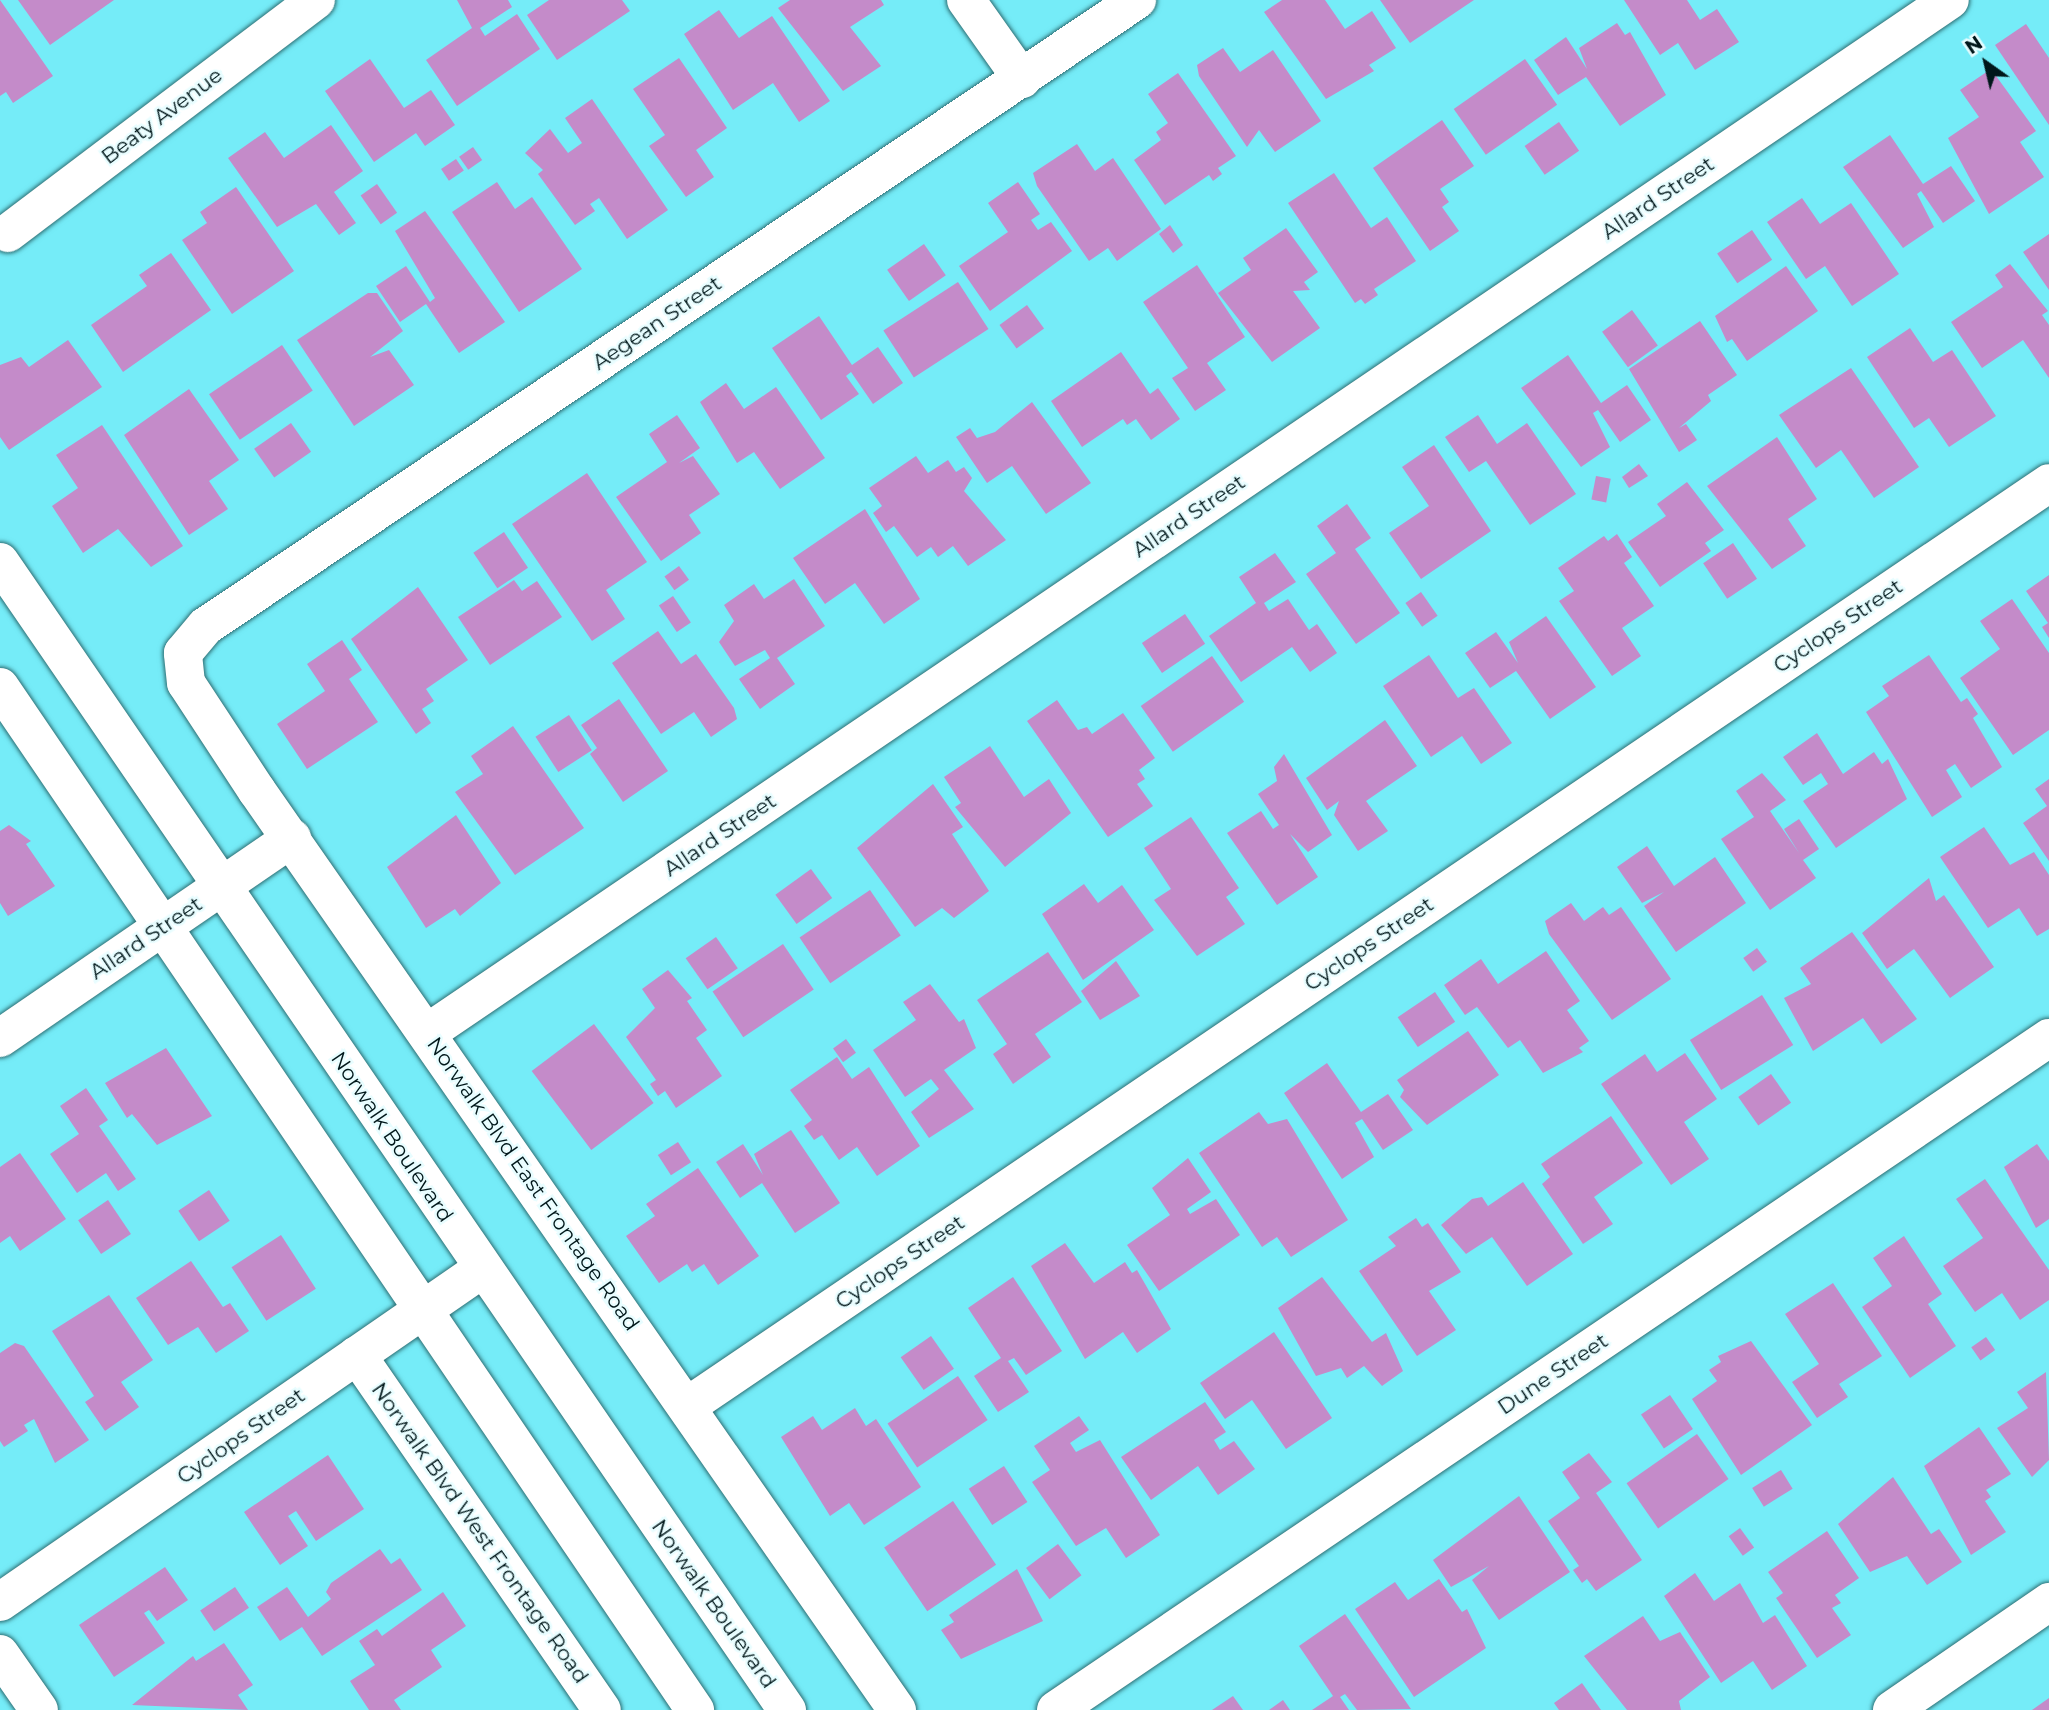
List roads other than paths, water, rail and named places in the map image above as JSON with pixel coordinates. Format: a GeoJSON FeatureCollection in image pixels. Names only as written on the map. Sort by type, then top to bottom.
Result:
{"type":"FeatureCollection","features":[{"type":"Feature","properties":{"kind":"street","name":"Beaty Avenue"},"geometry":{"type":"LineString","coordinates":[[8,233],[316,0]]}},
{"type":"Feature","properties":{"kind":"street"},"geometry":{"type":"LineString","coordinates":[[966,0],[1022,79]]}},
{"type":"Feature","properties":{"kind":"street","name":"Aegean Street"},"geometry":{"type":"LineString","coordinates":[[183,653],[205,626],[1137,0]]}},
{"type":"Feature","properties":{"kind":"street","name":"Allard Street"},"geometry":{"type":"LineString","coordinates":[[428,1033],[1950,0]]}},
{"type":"Feature","properties":{"kind":"street","name":"Cyclops Street"},"geometry":{"type":"LineString","coordinates":[[689,1405],[2049,483]]}},
{"type":"Feature","properties":{"kind":"street","name":"Norwalk Boulevard"},"geometry":{"type":"LineString","coordinates":[[0,562],[482,1269],[787,1710]]}},
{"type":"Feature","properties":{"kind":"street","name":"Norwalk Blvd East Frontage Road"},"geometry":{"type":"LineString","coordinates":[[183,653],[186,684],[689,1405],[897,1710]]}},
{"type":"Feature","properties":{"kind":"street"},"geometry":{"type":"LineString","coordinates":[[0,687],[425,1308],[695,1710]]}},
{"type":"Feature","properties":{"kind":"street","name":"Allard Street"},"geometry":{"type":"LineString","coordinates":[[0,1038],[292,838]]}},
{"type":"Feature","properties":{"kind":"street","name":"Dune Street"},"geometry":{"type":"LineString","coordinates":[[1056,1710],[2049,1038]]}},
{"type":"Feature","properties":{"kind":"street","name":"Cyclops Street"},"geometry":{"type":"LineString","coordinates":[[0,1602],[482,1269]]}},
{"type":"Feature","properties":{"kind":"street","name":"Norwalk Blvd West Frontage Road"},"geometry":{"type":"LineString","coordinates":[[357,1355],[602,1710]]}},
{"type":"Feature","properties":{"kind":"street"},"geometry":{"type":"LineString","coordinates":[[1892,1710],[2049,1602]]}},
{"type":"Feature","properties":{"kind":"street"},"geometry":{"type":"LineString","coordinates":[[0,1654],[39,1710]]}}]}
